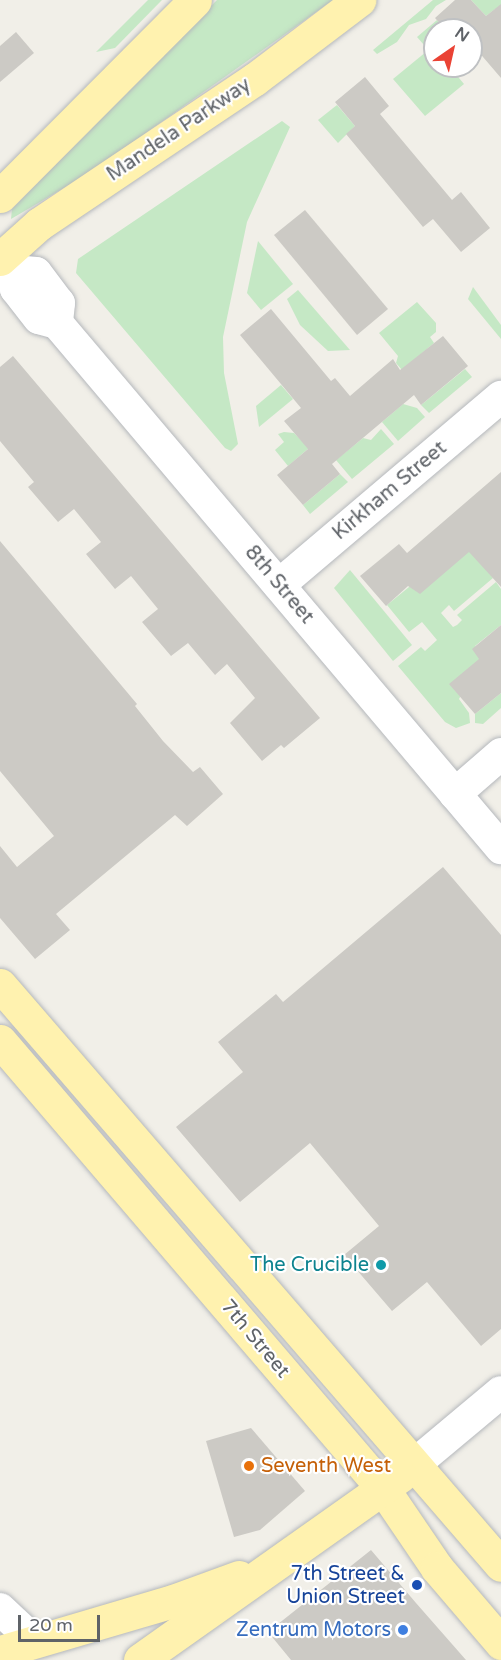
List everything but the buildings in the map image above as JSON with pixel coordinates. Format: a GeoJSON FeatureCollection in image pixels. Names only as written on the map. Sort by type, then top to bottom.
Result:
{"type":"FeatureCollection","features":[{"type":"Feature","properties":{"kind":"main road"},"geometry":{"type":"LineString","coordinates":[[0,196],[195,0]]}},
{"type":"Feature","properties":{"kind":"main road","name":"Mandela Parkway"},"geometry":{"type":"LineString","coordinates":[[4,261],[39,224],[255,79],[359,0]]}},
{"type":"Feature","properties":{"kind":"main road","name":"7th Street"},"geometry":{"type":"LineString","coordinates":[[0,985],[501,1565]]}},
{"type":"Feature","properties":{"kind":"main road","name":"7th Street"},"geometry":{"type":"LineString","coordinates":[[0,1041],[384,1490],[437,1568],[501,1643]]}},
{"type":"Feature","properties":{"kind":"main road"},"geometry":{"type":"LineString","coordinates":[[140,1660],[384,1490],[415,1464]]}},
{"type":"Feature","properties":{"kind":"main road"},"geometry":{"type":"LineString","coordinates":[[0,1652],[41,1651],[283,1560]]}},
{"type":"Feature","properties":{"kind":"street","name":"8th Street"},"geometry":{"type":"LineString","coordinates":[[4,261],[36,273],[60,303],[57,323],[501,848]]}},
{"type":"Feature","properties":{"kind":"street","name":"Kirkham Street"},"geometry":{"type":"LineString","coordinates":[[279,585],[501,397]]}},
{"type":"Feature","properties":{"kind":"street"},"geometry":{"type":"LineString","coordinates":[[455,794],[501,754]]}},
{"type":"Feature","properties":{"kind":"street"},"geometry":{"type":"LineString","coordinates":[[415,1464],[501,1392]]}},
{"type":"Feature","properties":{"kind":"street"},"geometry":{"type":"LineString","coordinates":[[0,1609],[41,1651]]}},
{"type":"Feature","properties":{"kind":"green space"},"geometry":{"type":"Polygon","coordinates":[[[148,0],[162,0],[115,48],[96,52],[148,0]]]}},
{"type":"Feature","properties":{"kind":"green space"},"geometry":{"type":"Polygon","coordinates":[[[217,0],[333,0],[91,172],[11,219],[12,209],[217,0]]]}},
{"type":"Feature","properties":{"kind":"green space"},"geometry":{"type":"Polygon","coordinates":[[[433,0],[446,0],[436,6],[427,18],[409,25],[397,42],[377,54],[373,50],[433,0]]]}},
{"type":"Feature","properties":{"kind":"green space"},"geometry":{"type":"Polygon","coordinates":[[[471,0],[501,0],[501,16],[495,9],[486,16],[471,0]]]}},
{"type":"Feature","properties":{"kind":"green space"},"geometry":{"type":"Polygon","coordinates":[[[423,32],[423,44],[417,37],[423,32]]]}},
{"type":"Feature","properties":{"kind":"green space"},"geometry":{"type":"Polygon","coordinates":[[[423,54],[423,78],[459,78],[464,84],[425,116],[393,79],[423,54]]]}},
{"type":"Feature","properties":{"kind":"green space"},"geometry":{"type":"Polygon","coordinates":[[[337,105],[355,126],[338,143],[318,120],[337,105]]]}},
{"type":"Feature","properties":{"kind":"green space"},"geometry":{"type":"Polygon","coordinates":[[[282,121],[290,127],[247,222],[223,337],[224,373],[238,444],[231,451],[225,448],[76,273],[78,259],[282,121]]]}},
{"type":"Feature","properties":{"kind":"green space"},"geometry":{"type":"Polygon","coordinates":[[[258,241],[293,284],[261,310],[247,293],[258,241]]]}},
{"type":"Feature","properties":{"kind":"green space"},"geometry":{"type":"Polygon","coordinates":[[[473,287],[501,325],[501,339],[468,299],[473,287]]]}},
{"type":"Feature","properties":{"kind":"green space"},"geometry":{"type":"Polygon","coordinates":[[[298,290],[350,350],[328,351],[300,325],[287,299],[298,290]]]}},
{"type":"Feature","properties":{"kind":"green space"},"geometry":{"type":"Polygon","coordinates":[[[417,302],[436,323],[436,332],[430,337],[434,343],[402,370],[396,363],[398,356],[379,333],[417,302]]]}},
{"type":"Feature","properties":{"kind":"green space"},"geometry":{"type":"Polygon","coordinates":[[[465,369],[472,377],[429,413],[421,405],[465,369]]]}},
{"type":"Feature","properties":{"kind":"green space"},"geometry":{"type":"Polygon","coordinates":[[[281,385],[293,399],[259,427],[256,406],[281,385]]]}},
{"type":"Feature","properties":{"kind":"green space"},"geometry":{"type":"Polygon","coordinates":[[[403,404],[417,408],[425,417],[398,441],[382,422],[403,404]]]}},
{"type":"Feature","properties":{"kind":"green space"},"geometry":{"type":"Polygon","coordinates":[[[381,429],[394,444],[352,479],[336,460],[363,438],[371,440],[381,429]]]}},
{"type":"Feature","properties":{"kind":"green space"},"geometry":{"type":"Polygon","coordinates":[[[294,433],[309,448],[288,466],[275,450],[284,442],[278,434],[294,433]]]}},
{"type":"Feature","properties":{"kind":"green space"},"geometry":{"type":"Polygon","coordinates":[[[340,474],[348,482],[310,514],[303,505],[340,474]]]}},
{"type":"Feature","properties":{"kind":"green space"},"geometry":{"type":"Polygon","coordinates":[[[472,549],[493,578],[454,611],[449,605],[441,613],[453,627],[457,625],[462,620],[457,615],[496,582],[501,589],[501,625],[475,646],[483,656],[459,699],[469,713],[470,723],[456,728],[445,722],[398,666],[421,647],[425,651],[437,640],[422,622],[409,632],[387,605],[420,578],[472,549]]]}},
{"type":"Feature","properties":{"kind":"green space"},"geometry":{"type":"Polygon","coordinates":[[[350,570],[412,645],[393,661],[334,588],[350,570]]]}},
{"type":"Feature","properties":{"kind":"green space"},"geometry":{"type":"Polygon","coordinates":[[[501,693],[501,708],[483,724],[475,723],[475,714],[501,693]]]}},
{"type":"Feature","properties":{"kind":"place","name":"The Crucible"},"geometry":{"type":"Point","coordinates":[381,1265]}},
{"type":"Feature","properties":{"kind":"place","name":"Seventh West"},"geometry":{"type":"Point","coordinates":[249,1466]}},
{"type":"Feature","properties":{"kind":"place","name":"7th Street & Union Street"},"geometry":{"type":"Point","coordinates":[417,1585]}},
{"type":"Feature","properties":{"kind":"place","name":"Zentrum Motors"},"geometry":{"type":"Point","coordinates":[403,1630]}}]}
